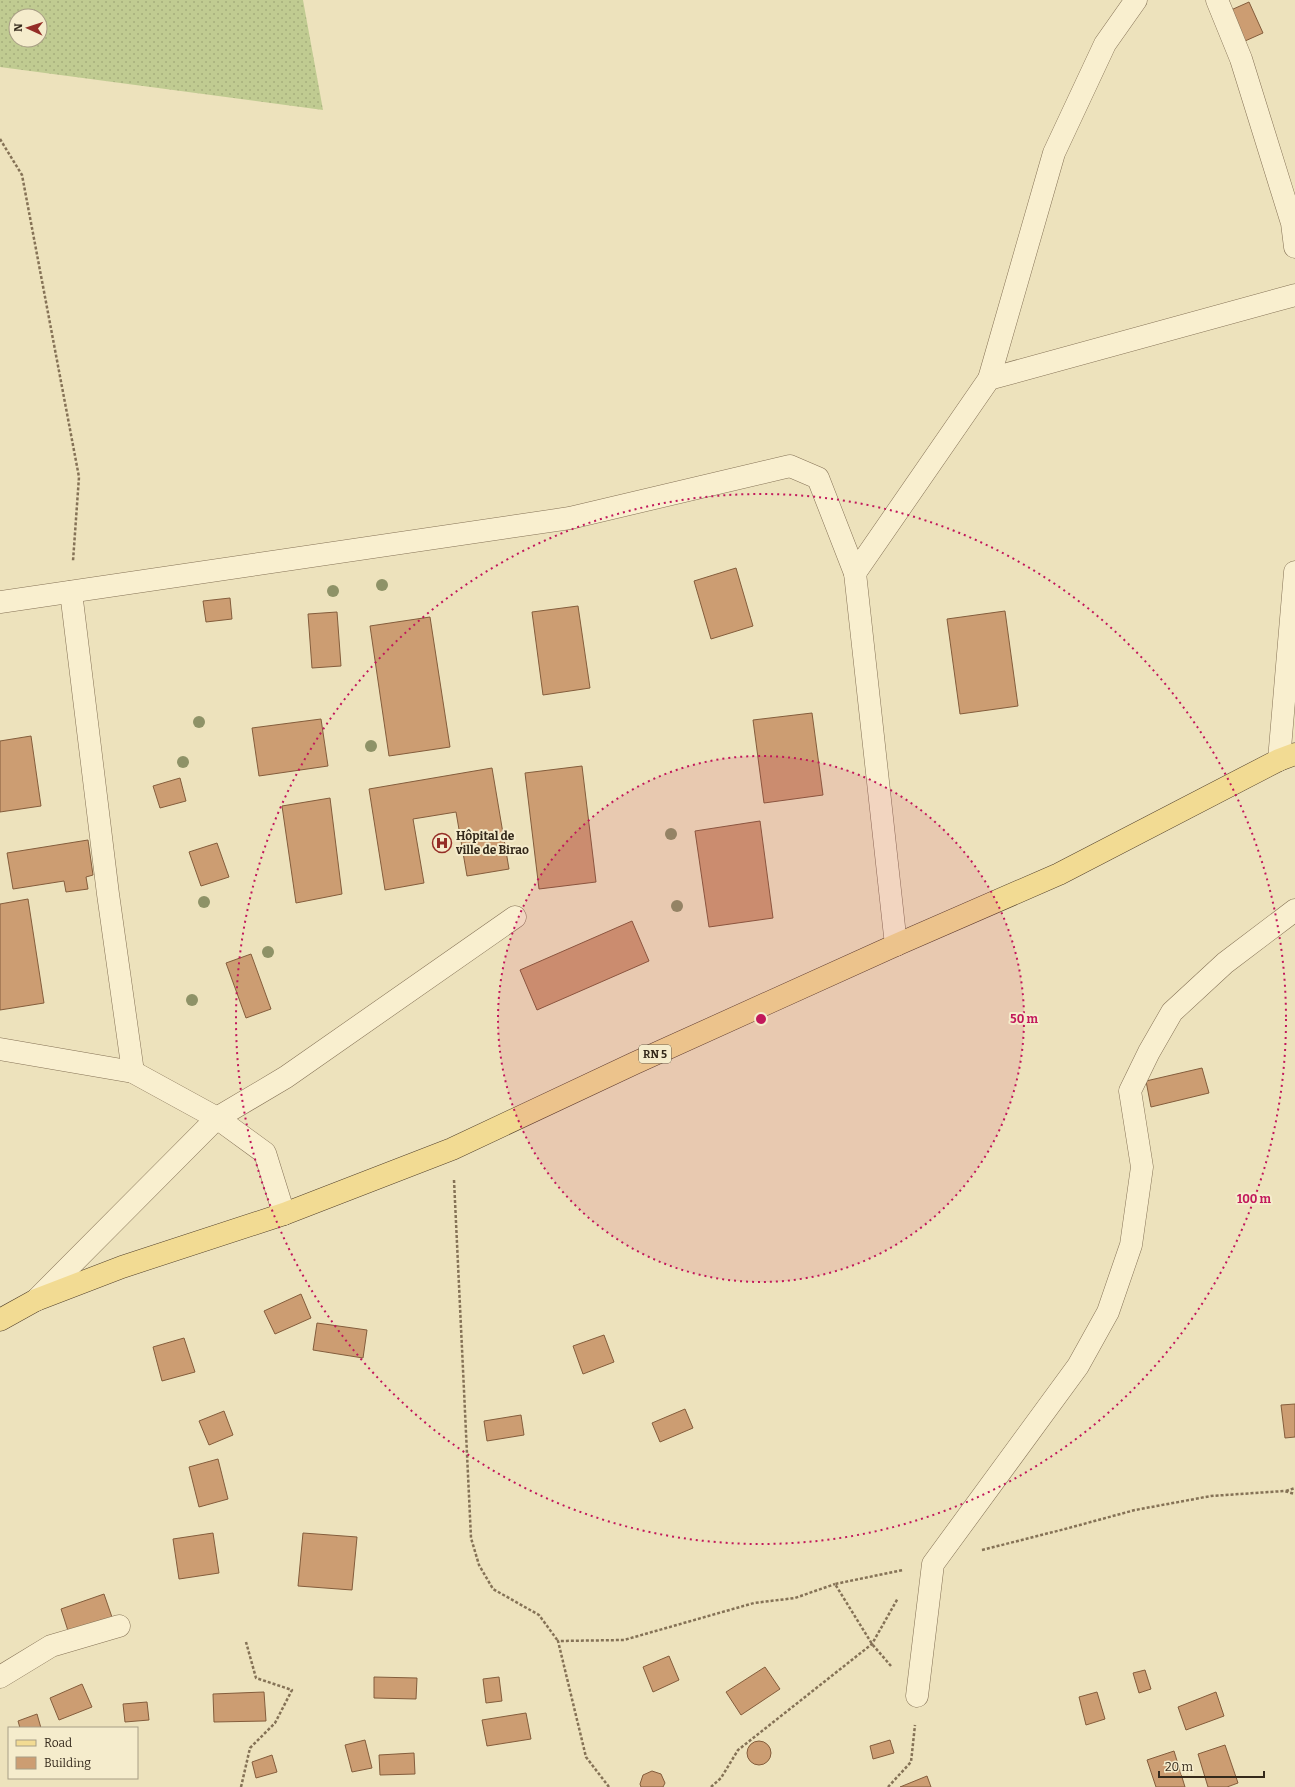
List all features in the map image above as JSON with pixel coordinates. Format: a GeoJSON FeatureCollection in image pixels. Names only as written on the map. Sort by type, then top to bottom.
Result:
{"type":"FeatureCollection","features":[{"type":"Feature","properties":{"kind":"main road","name":"RN 5"},"geometry":{"type":"LineString","coordinates":[[0,1320],[36,1300],[122,1267],[284,1214],[452,1149],[635,1063],[896,945],[1060,874],[1287,757]]}},
{"type":"Feature","properties":{"kind":"street"},"geometry":{"type":"LineString","coordinates":[[855,573],[989,379],[1054,153],[1105,44],[1136,0]]}},
{"type":"Feature","properties":{"kind":"street"},"geometry":{"type":"LineString","coordinates":[[1217,0],[1241,59],[1294,224],[1295,247]]}},
{"type":"Feature","properties":{"kind":"street"},"geometry":{"type":"LineString","coordinates":[[989,379],[1295,294]]}},
{"type":"Feature","properties":{"kind":"street"},"geometry":{"type":"LineString","coordinates":[[0,602],[570,518],[790,466],[818,478],[855,573],[896,945]]}},
{"type":"Feature","properties":{"kind":"street"},"geometry":{"type":"LineString","coordinates":[[1287,757],[1295,572]]}},
{"type":"Feature","properties":{"kind":"street"},"geometry":{"type":"LineString","coordinates":[[71,592],[108,894],[133,1072]]}},
{"type":"Feature","properties":{"kind":"street"},"geometry":{"type":"LineString","coordinates":[[918,1696],[933,1564],[1078,1366],[1108,1312],[1131,1245],[1142,1167],[1130,1091],[1148,1052],[1172,1012],[1225,963],[1295,910]]}},
{"type":"Feature","properties":{"kind":"street"},"geometry":{"type":"LineString","coordinates":[[36,1300],[217,1118],[286,1077],[515,918]]}},
{"type":"Feature","properties":{"kind":"street"},"geometry":{"type":"LineString","coordinates":[[0,1049],[133,1072],[217,1118],[265,1153],[284,1214]]}},
{"type":"Feature","properties":{"kind":"street"},"geometry":{"type":"LineString","coordinates":[[0,1677],[51,1646],[119,1626]]}},
{"type":"Feature","properties":{"kind":"path"},"geometry":{"type":"LineString","coordinates":[[0,139],[22,175],[79,477],[71,592]]}},
{"type":"Feature","properties":{"kind":"path"},"geometry":{"type":"LineString","coordinates":[[452,1149],[471,1538],[479,1564],[493,1589],[539,1616],[558,1641],[586,1757],[609,1787]]}},
{"type":"Feature","properties":{"kind":"path"},"geometry":{"type":"LineString","coordinates":[[558,1641],[624,1640],[754,1603],[795,1598],[835,1584],[933,1564],[1135,1510],[1211,1496],[1284,1491],[1295,1488]]}},
{"type":"Feature","properties":{"kind":"path"},"geometry":{"type":"LineString","coordinates":[[1284,1491],[1295,1494]]}},
{"type":"Feature","properties":{"kind":"path"},"geometry":{"type":"LineString","coordinates":[[835,1584],[872,1644],[918,1696],[911,1762],[888,1787]]}},
{"type":"Feature","properties":{"kind":"path"},"geometry":{"type":"LineString","coordinates":[[711,1787],[721,1778],[738,1750],[872,1644],[899,1596]]}},
{"type":"Feature","properties":{"kind":"path"},"geometry":{"type":"LineString","coordinates":[[241,1787],[250,1748],[275,1723],[292,1690],[256,1678],[246,1642]]}},
{"type":"Feature","properties":{"kind":"green space"},"geometry":{"type":"Polygon","coordinates":[[[0,0],[303,0],[323,110],[0,67],[0,0]]]}},
{"type":"Feature","properties":{"kind":"building"},"geometry":{"type":"Polygon","coordinates":[[[1249,2],[1263,33],[1245,41],[1231,10],[1249,2]]]}},
{"type":"Feature","properties":{"kind":"building"},"geometry":{"type":"Polygon","coordinates":[[[736,568],[753,626],[711,639],[694,581],[736,568]]]}},
{"type":"Feature","properties":{"kind":"building"},"geometry":{"type":"Polygon","coordinates":[[[230,598],[232,619],[206,622],[203,601],[230,598]]]}},
{"type":"Feature","properties":{"kind":"building"},"geometry":{"type":"Polygon","coordinates":[[[578,606],[590,688],[543,695],[532,612],[578,606]]]}},
{"type":"Feature","properties":{"kind":"building"},"geometry":{"type":"Polygon","coordinates":[[[1005,611],[1018,706],[960,714],[947,619],[1005,611]]]}},
{"type":"Feature","properties":{"kind":"building"},"geometry":{"type":"Polygon","coordinates":[[[337,612],[341,666],[312,668],[308,614],[337,612]]]}},
{"type":"Feature","properties":{"kind":"building"},"geometry":{"type":"Polygon","coordinates":[[[430,617],[450,747],[389,756],[370,626],[430,617]]]}},
{"type":"Feature","properties":{"kind":"building"},"geometry":{"type":"Polygon","coordinates":[[[812,713],[823,795],[764,803],[753,720],[812,713]]]}},
{"type":"Feature","properties":{"kind":"building"},"geometry":{"type":"Polygon","coordinates":[[[321,719],[328,766],[259,776],[252,728],[321,719]]]}},
{"type":"Feature","properties":{"kind":"building"},"geometry":{"type":"Polygon","coordinates":[[[31,736],[41,806],[0,812],[0,741],[31,736]]]}},
{"type":"Feature","properties":{"kind":"building"},"geometry":{"type":"Polygon","coordinates":[[[582,766],[596,882],[539,889],[525,773],[582,766]]]}},
{"type":"Feature","properties":{"kind":"building"},"geometry":{"type":"Polygon","coordinates":[[[492,768],[509,869],[467,876],[456,812],[413,819],[424,883],[385,890],[369,789],[492,768]]]}},
{"type":"Feature","properties":{"kind":"building"},"geometry":{"type":"Polygon","coordinates":[[[180,778],[186,801],[160,808],[153,786],[180,778]]]}},
{"type":"Feature","properties":{"kind":"building"},"geometry":{"type":"Polygon","coordinates":[[[330,798],[342,894],[296,903],[282,806],[330,798]]]}},
{"type":"Feature","properties":{"kind":"building"},"geometry":{"type":"Polygon","coordinates":[[[760,821],[773,918],[709,927],[695,831],[760,821]]]}},
{"type":"Feature","properties":{"kind":"building"},"geometry":{"type":"Polygon","coordinates":[[[88,840],[93,875],[86,877],[88,889],[66,892],[64,881],[13,889],[7,853],[88,840]]]}},
{"type":"Feature","properties":{"kind":"building"},"geometry":{"type":"Polygon","coordinates":[[[217,843],[229,877],[201,886],[189,852],[217,843]]]}},
{"type":"Feature","properties":{"kind":"building"},"geometry":{"type":"Polygon","coordinates":[[[28,899],[44,1003],[0,1010],[0,904],[28,899]]]}},
{"type":"Feature","properties":{"kind":"building"},"geometry":{"type":"Polygon","coordinates":[[[632,921],[649,961],[537,1010],[520,970],[632,921]]]}},
{"type":"Feature","properties":{"kind":"building"},"geometry":{"type":"Polygon","coordinates":[[[251,954],[271,1009],[246,1018],[226,963],[251,954]]]}},
{"type":"Feature","properties":{"kind":"building"},"geometry":{"type":"Polygon","coordinates":[[[1202,1068],[1209,1093],[1151,1107],[1146,1081],[1202,1068]]]}},
{"type":"Feature","properties":{"kind":"building"},"geometry":{"type":"Polygon","coordinates":[[[301,1294],[311,1318],[275,1334],[264,1311],[301,1294]]]}},
{"type":"Feature","properties":{"kind":"building"},"geometry":{"type":"Polygon","coordinates":[[[317,1323],[367,1330],[363,1358],[313,1350],[317,1323]]]}},
{"type":"Feature","properties":{"kind":"building"},"geometry":{"type":"Polygon","coordinates":[[[604,1335],[614,1362],[583,1374],[573,1346],[604,1335]]]}},
{"type":"Feature","properties":{"kind":"building"},"geometry":{"type":"Polygon","coordinates":[[[184,1338],[195,1372],[162,1381],[153,1347],[184,1338]]]}},
{"type":"Feature","properties":{"kind":"building"},"geometry":{"type":"Polygon","coordinates":[[[1295,1404],[1295,1437],[1285,1438],[1281,1405],[1295,1404]]]}},
{"type":"Feature","properties":{"kind":"building"},"geometry":{"type":"Polygon","coordinates":[[[685,1409],[693,1428],[660,1442],[652,1423],[685,1409]]]}},
{"type":"Feature","properties":{"kind":"building"},"geometry":{"type":"Polygon","coordinates":[[[224,1411],[233,1435],[209,1445],[199,1421],[224,1411]]]}},
{"type":"Feature","properties":{"kind":"building"},"geometry":{"type":"Polygon","coordinates":[[[521,1415],[524,1435],[487,1441],[484,1421],[521,1415]]]}},
{"type":"Feature","properties":{"kind":"building"},"geometry":{"type":"Polygon","coordinates":[[[218,1459],[228,1499],[199,1507],[189,1467],[218,1459]]]}},
{"type":"Feature","properties":{"kind":"building"},"geometry":{"type":"Polygon","coordinates":[[[213,1533],[219,1573],[179,1579],[173,1539],[213,1533]]]}},
{"type":"Feature","properties":{"kind":"building"},"geometry":{"type":"Polygon","coordinates":[[[303,1533],[357,1537],[352,1590],[298,1586],[303,1533]]]}},
{"type":"Feature","properties":{"kind":"building"},"geometry":{"type":"Polygon","coordinates":[[[104,1594],[114,1623],[70,1637],[61,1609],[104,1594]]]}},
{"type":"Feature","properties":{"kind":"building"},"geometry":{"type":"Polygon","coordinates":[[[669,1656],[679,1680],[653,1692],[643,1667],[669,1656]]]}},
{"type":"Feature","properties":{"kind":"building"},"geometry":{"type":"Polygon","coordinates":[[[765,1667],[780,1689],[741,1715],[726,1692],[765,1667]]]}},
{"type":"Feature","properties":{"kind":"building"},"geometry":{"type":"Polygon","coordinates":[[[1145,1670],[1151,1689],[1139,1693],[1133,1673],[1145,1670]]]}},
{"type":"Feature","properties":{"kind":"building"},"geometry":{"type":"Polygon","coordinates":[[[374,1677],[417,1678],[416,1699],[374,1698],[374,1677]]]}},
{"type":"Feature","properties":{"kind":"building"},"geometry":{"type":"Polygon","coordinates":[[[499,1677],[502,1701],[486,1703],[483,1679],[499,1677]]]}},
{"type":"Feature","properties":{"kind":"building"},"geometry":{"type":"Polygon","coordinates":[[[82,1684],[92,1707],[59,1720],[50,1698],[82,1684]]]}},
{"type":"Feature","properties":{"kind":"building"},"geometry":{"type":"Polygon","coordinates":[[[264,1692],[266,1721],[214,1722],[213,1694],[264,1692]]]}},
{"type":"Feature","properties":{"kind":"building"},"geometry":{"type":"Polygon","coordinates":[[[1097,1692],[1105,1719],[1086,1725],[1079,1697],[1097,1692]]]}},
{"type":"Feature","properties":{"kind":"building"},"geometry":{"type":"Polygon","coordinates":[[[1216,1692],[1224,1716],[1186,1730],[1178,1707],[1216,1692]]]}},
{"type":"Feature","properties":{"kind":"building"},"geometry":{"type":"Polygon","coordinates":[[[147,1702],[149,1720],[125,1722],[123,1704],[147,1702]]]}},
{"type":"Feature","properties":{"kind":"building"},"geometry":{"type":"Polygon","coordinates":[[[526,1713],[531,1739],[487,1746],[482,1720],[526,1713]]]}},
{"type":"Feature","properties":{"kind":"building"},"geometry":{"type":"Polygon","coordinates":[[[37,1714],[41,1727],[20,1727],[18,1721],[37,1714]]]}},
{"type":"Feature","properties":{"kind":"building"},"geometry":{"type":"Polygon","coordinates":[[[365,1740],[372,1768],[352,1772],[345,1745],[365,1740]]]}},
{"type":"Feature","properties":{"kind":"building"},"geometry":{"type":"Polygon","coordinates":[[[890,1740],[894,1753],[873,1759],[870,1746],[890,1740]]]}},
{"type":"Feature","properties":{"kind":"building"},"geometry":{"type":"Polygon","coordinates":[[[759,1741],[764,1742],[770,1748],[770,1758],[764,1764],[759,1765],[754,1764],[748,1758],[747,1753],[748,1748],[754,1742],[759,1741]]]}},
{"type":"Feature","properties":{"kind":"building"},"geometry":{"type":"Polygon","coordinates":[[[1225,1745],[1238,1783],[1227,1787],[1208,1787],[1198,1754],[1225,1745]]]}},
{"type":"Feature","properties":{"kind":"building"},"geometry":{"type":"Polygon","coordinates":[[[1174,1751],[1185,1787],[1156,1787],[1147,1760],[1174,1751]]]}},
{"type":"Feature","properties":{"kind":"building"},"geometry":{"type":"Polygon","coordinates":[[[414,1753],[415,1774],[380,1775],[379,1755],[414,1753]]]}},
{"type":"Feature","properties":{"kind":"building"},"geometry":{"type":"Polygon","coordinates":[[[272,1755],[277,1772],[256,1778],[252,1762],[272,1755]]]}},
{"type":"Feature","properties":{"kind":"building"},"geometry":{"type":"Polygon","coordinates":[[[652,1771],[661,1774],[665,1783],[663,1787],[641,1787],[640,1784],[643,1775],[652,1771]]]}},
{"type":"Feature","properties":{"kind":"building"},"geometry":{"type":"Polygon","coordinates":[[[927,1776],[931,1787],[900,1787],[927,1776]]]}},
{"type":"Feature","properties":{"kind":"place","name":"Hôpital de ville de Birao"},"geometry":{"type":"Point","coordinates":[442,843]}}]}
